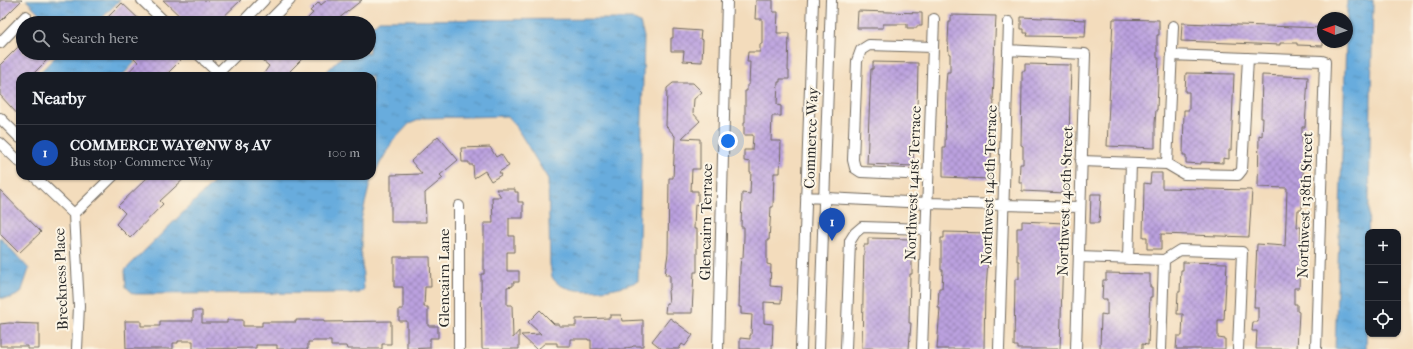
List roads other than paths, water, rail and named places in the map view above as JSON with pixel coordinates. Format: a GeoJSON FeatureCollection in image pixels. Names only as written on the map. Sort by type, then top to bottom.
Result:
{"type":"FeatureCollection","features":[{"type":"Feature","properties":{"kind":"street"},"geometry":{"type":"LineString","coordinates":[[142,0],[159,16]]}},
{"type":"Feature","properties":{"kind":"street"},"geometry":{"type":"LineString","coordinates":[[249,16],[264,0]]}},
{"type":"Feature","properties":{"kind":"street"},"geometry":{"type":"LineString","coordinates":[[274,16],[290,0]]}},
{"type":"Feature","properties":{"kind":"street","name":"Glencairn Terrace"},"geometry":{"type":"LineString","coordinates":[[718,349],[727,0]]}},
{"type":"Feature","properties":{"kind":"street","name":"Commerce Way"},"geometry":{"type":"LineString","coordinates":[[801,349],[813,0]]}},
{"type":"Feature","properties":{"kind":"street","name":"Commerce Way"},"geometry":{"type":"LineString","coordinates":[[819,349],[831,0]]}},
{"type":"Feature","properties":{"kind":"street","name":"Northwest 141st Terrace"},"geometry":{"type":"LineString","coordinates":[[922,349],[934,19]]}},
{"type":"Feature","properties":{"kind":"street","name":"Northwest 140th Terrace"},"geometry":{"type":"LineString","coordinates":[[999,349],[1009,22]]}},
{"type":"Feature","properties":{"kind":"street"},"geometry":{"type":"LineString","coordinates":[[0,42],[16,26]]}},
{"type":"Feature","properties":{"kind":"street"},"geometry":{"type":"LineString","coordinates":[[1167,164],[1173,26]]}},
{"type":"Feature","properties":{"kind":"street"},"geometry":{"type":"LineString","coordinates":[[928,175],[862,172],[855,168],[853,160],[857,61],[861,50],[868,45],[933,47]]}},
{"type":"Feature","properties":{"kind":"street","name":"Northwest 140th Street"},"geometry":{"type":"LineString","coordinates":[[1008,50],[1085,54],[1076,349]]}},
{"type":"Feature","properties":{"kind":"street"},"geometry":{"type":"LineString","coordinates":[[1081,161],[1167,164],[1184,174],[1238,175],[1242,170],[1248,58],[1171,55]]}},
{"type":"Feature","properties":{"kind":"street","name":"Northwest 138th Street"},"geometry":{"type":"LineString","coordinates":[[1248,58],[1325,62],[1316,349]]}},
{"type":"Feature","properties":{"kind":"street"},"geometry":{"type":"LineString","coordinates":[[219,72],[230,60]]}},
{"type":"Feature","properties":{"kind":"street"},"geometry":{"type":"LineString","coordinates":[[205,61],[214,72]]}},
{"type":"Feature","properties":{"kind":"street"},"geometry":{"type":"LineString","coordinates":[[0,118],[16,134]]}},
{"type":"Feature","properties":{"kind":"street"},"geometry":{"type":"LineString","coordinates":[[0,142],[16,158]]}},
{"type":"Feature","properties":{"kind":"street"},"geometry":{"type":"LineString","coordinates":[[1128,259],[1131,163]]}},
{"type":"Feature","properties":{"kind":"street","name":"Breckness Place"},"geometry":{"type":"LineString","coordinates":[[38,180],[74,214],[79,306],[77,349]]}},
{"type":"Feature","properties":{"kind":"street"},"geometry":{"type":"LineString","coordinates":[[74,214],[109,180]]}},
{"type":"Feature","properties":{"kind":"street"},"geometry":{"type":"LineString","coordinates":[[806,197],[927,203],[1080,207]]}},
{"type":"Feature","properties":{"kind":"street","name":"Glencairn Lane"},"geometry":{"type":"LineString","coordinates":[[459,206],[459,349]]}},
{"type":"Feature","properties":{"kind":"street"},"geometry":{"type":"LineString","coordinates":[[846,349],[850,241],[855,233],[862,228],[926,229]]}},
{"type":"Feature","properties":{"kind":"street"},"geometry":{"type":"LineString","coordinates":[[1079,257],[1164,260],[1180,250],[1242,252],[1238,349]]}},
{"type":"Feature","properties":{"kind":"street"},"geometry":{"type":"LineString","coordinates":[[1161,349],[1164,260]]}},
{"type":"Feature","properties":{"kind":"water"},"geometry":{"type":"Polygon","coordinates":[[[26,0],[120,0],[104,16],[42,16],[26,0]]]}},
{"type":"Feature","properties":{"kind":"water"},"geometry":{"type":"Polygon","coordinates":[[[1347,0],[1373,0],[1368,229],[1365,229],[1366,349],[1335,349],[1346,48],[1353,48],[1353,12],[1347,12],[1347,0]]]}},
{"type":"Feature","properties":{"kind":"water"},"geometry":{"type":"Polygon","coordinates":[[[632,19],[640,23],[644,37],[638,281],[619,287],[593,291],[568,288],[558,284],[552,277],[550,265],[548,179],[515,125],[507,116],[424,118],[409,124],[393,141],[376,170],[376,72],[326,72],[338,60],[376,60],[376,23],[379,20],[632,19]]]}},
{"type":"Feature","properties":{"kind":"water"},"geometry":{"type":"Polygon","coordinates":[[[52,60],[133,60],[135,62],[126,72],[40,72],[52,60]]]}},
{"type":"Feature","properties":{"kind":"water"},"geometry":{"type":"Polygon","coordinates":[[[216,180],[371,180],[361,220],[361,252],[364,289],[360,293],[134,294],[126,287],[125,270],[216,180]]]}},
{"type":"Feature","properties":{"kind":"water"},"geometry":{"type":"Polygon","coordinates":[[[0,237],[29,269],[21,293],[11,298],[0,298],[0,237]]]}},
{"type":"Feature","properties":{"kind":"place","name":"COMMERCE WAY@NW 85 AV"},"geometry":{"type":"Point","coordinates":[832,241]}}]}
